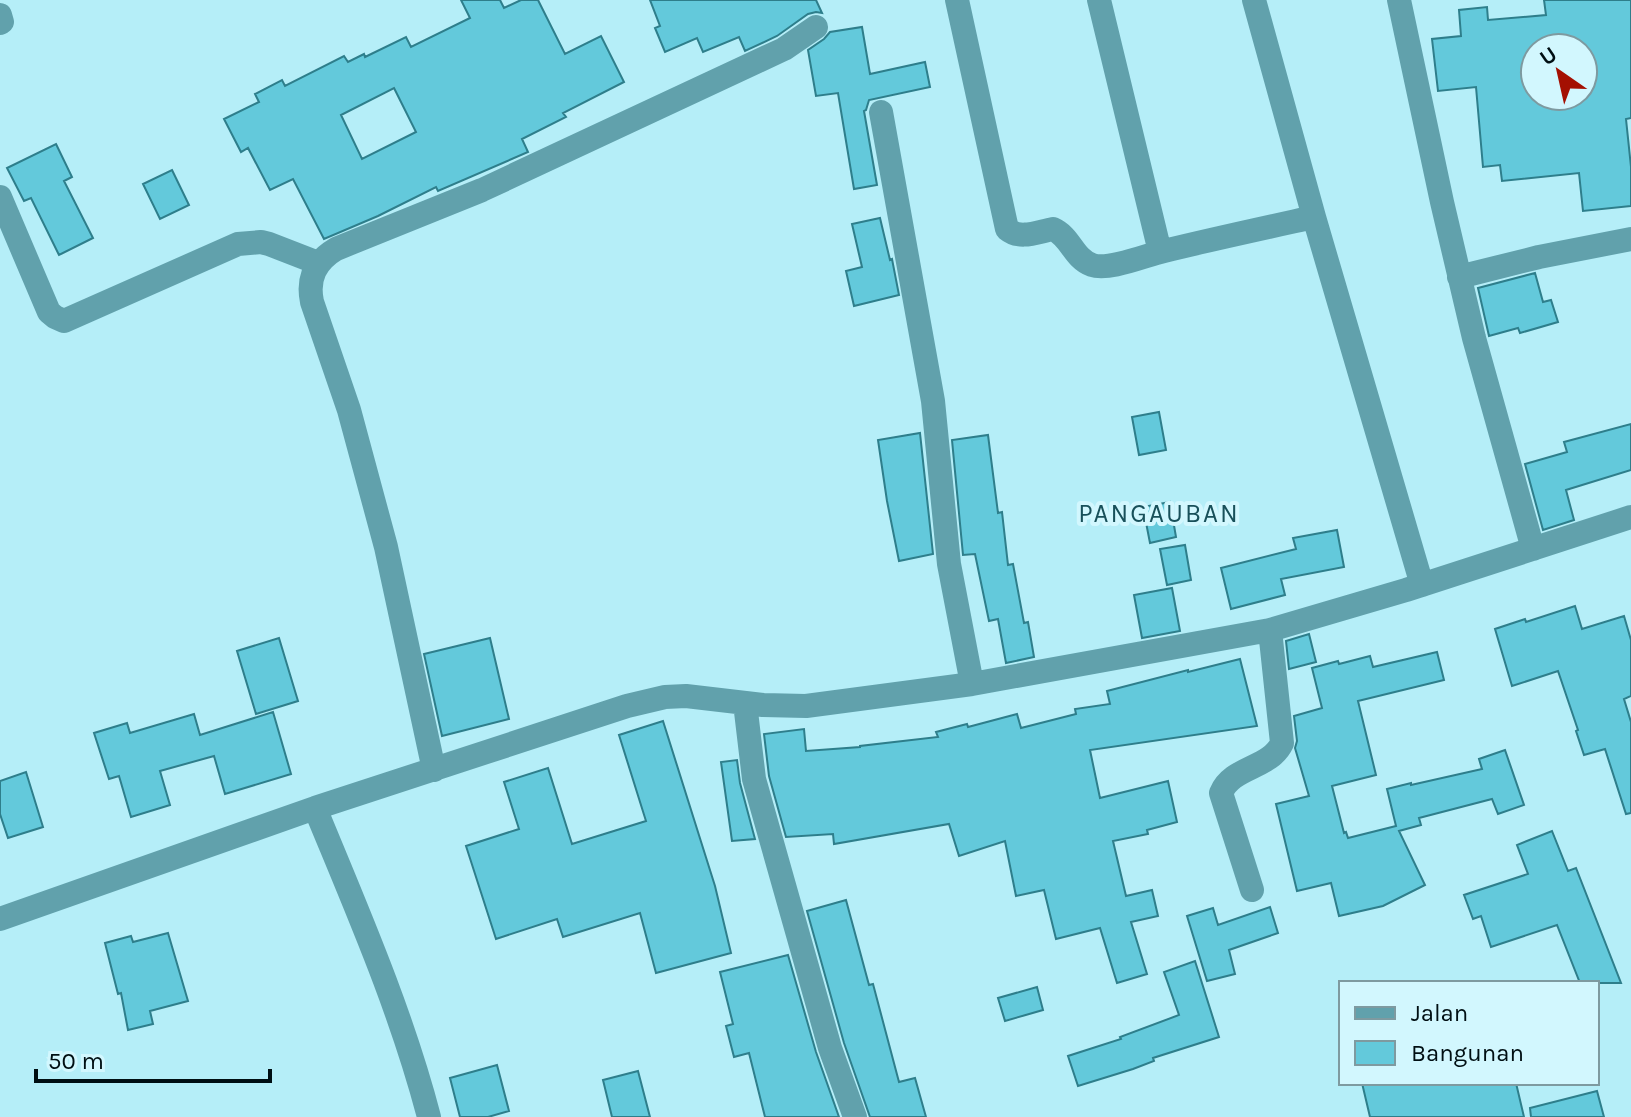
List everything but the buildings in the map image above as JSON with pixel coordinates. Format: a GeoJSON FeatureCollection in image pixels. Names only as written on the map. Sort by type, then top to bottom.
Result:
{"type":"FeatureCollection","features":[{"type":"Feature","properties":{"kind":"street"},"geometry":{"type":"LineString","coordinates":[[957,0],[1007,229],[1014,235],[1053,229],[1065,236],[1078,257],[1101,267],[1314,217]]}},
{"type":"Feature","properties":{"kind":"street"},"geometry":{"type":"LineString","coordinates":[[1099,0],[1160,252]]}},
{"type":"Feature","properties":{"kind":"street"},"geometry":{"type":"LineString","coordinates":[[1254,0],[1422,585]]}},
{"type":"Feature","properties":{"kind":"street"},"geometry":{"type":"LineString","coordinates":[[1399,0],[1459,277],[1533,549]]}},
{"type":"Feature","properties":{"kind":"street"},"geometry":{"type":"LineString","coordinates":[[0,15],[0,23]]}},
{"type":"Feature","properties":{"kind":"street"},"geometry":{"type":"LineString","coordinates":[[434,770],[386,547],[349,410],[312,302],[311,281],[318,263],[336,249],[482,190],[784,49],[816,27]]}},
{"type":"Feature","properties":{"kind":"street"},"geometry":{"type":"LineString","coordinates":[[881,112],[933,401],[949,564],[972,684]]}},
{"type":"Feature","properties":{"kind":"street"},"geometry":{"type":"LineString","coordinates":[[0,197],[49,312],[64,321],[238,244],[261,242],[318,263]]}},
{"type":"Feature","properties":{"kind":"street"},"geometry":{"type":"LineString","coordinates":[[1459,277],[1631,239]]}},
{"type":"Feature","properties":{"kind":"street"},"geometry":{"type":"LineString","coordinates":[[0,919],[315,808],[627,706],[665,697],[686,696],[763,705],[806,706],[972,684],[1270,630],[1422,585],[1631,517]]}},
{"type":"Feature","properties":{"kind":"street"},"geometry":{"type":"LineString","coordinates":[[1252,890],[1221,793],[1231,778],[1274,755],[1282,743],[1270,630]]}},
{"type":"Feature","properties":{"kind":"street"},"geometry":{"type":"LineString","coordinates":[[745,703],[754,779],[830,1048],[855,1117]]}},
{"type":"Feature","properties":{"kind":"street"},"geometry":{"type":"LineString","coordinates":[[315,808],[402,1022],[429,1117]]}},
{"type":"Feature","properties":{"kind":"district","name":"PANGAUBAN"},"geometry":{"type":"Point","coordinates":[1159,513]}}]}
